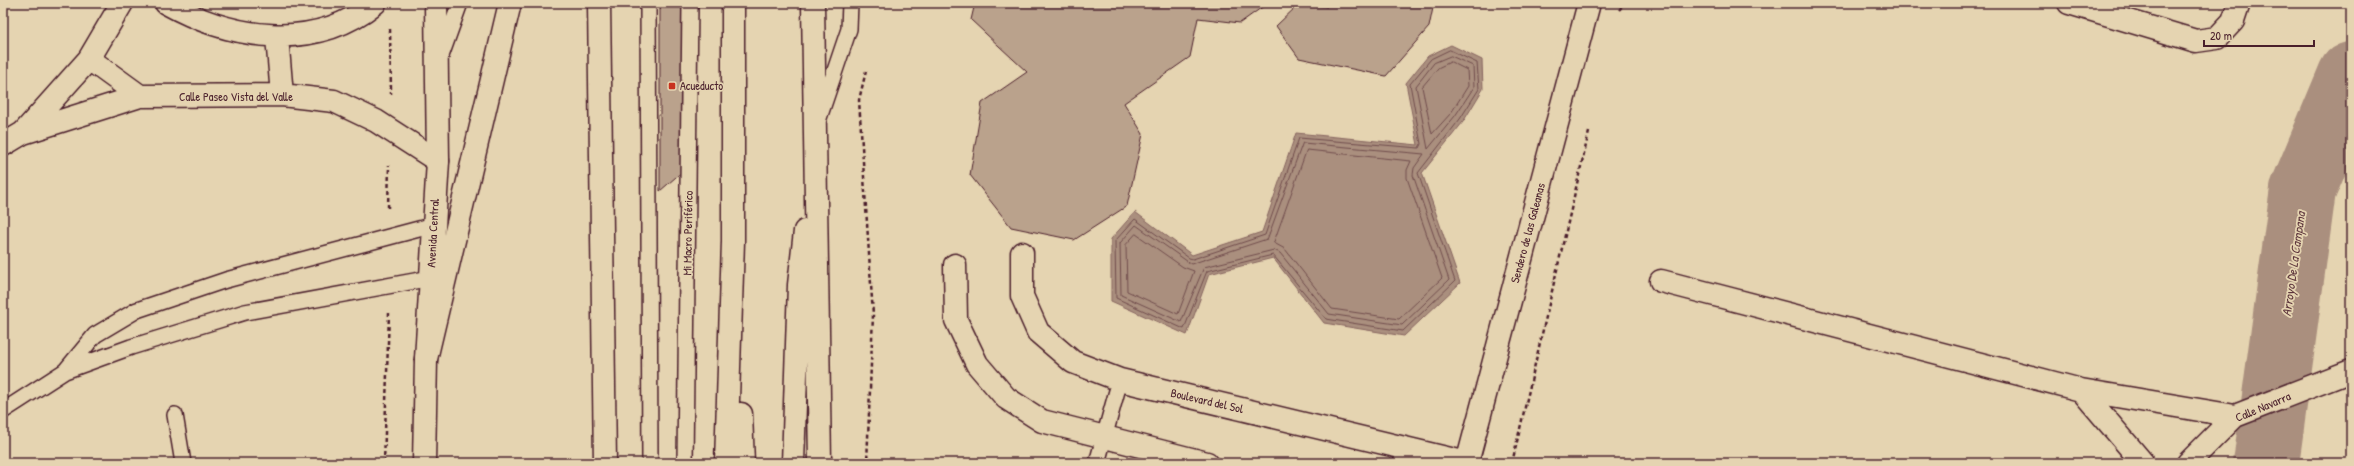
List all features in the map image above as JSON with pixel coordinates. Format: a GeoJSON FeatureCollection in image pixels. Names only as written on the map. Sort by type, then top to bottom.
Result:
{"type":"FeatureCollection","features":[{"type":"Feature","properties":{"kind":"main road","name":"Calle Paseo Vista del Valle"},"geometry":{"type":"LineString","coordinates":[[23,133],[89,59],[122,3]]}},
{"type":"Feature","properties":{"kind":"main road"},"geometry":{"type":"LineString","coordinates":[[166,3],[181,11],[225,27],[277,37],[327,30],[366,10],[375,3]]}},
{"type":"Feature","properties":{"kind":"main road","name":"Avenida Central"},"geometry":{"type":"LineString","coordinates":[[424,463],[426,359],[438,161],[436,3]]}},
{"type":"Feature","properties":{"kind":"main road"},"geometry":{"type":"LineString","coordinates":[[426,359],[510,3]]}},
{"type":"Feature","properties":{"kind":"main road"},"geometry":{"type":"LineString","coordinates":[[599,3],[605,463]]}},
{"type":"Feature","properties":{"kind":"main road"},"geometry":{"type":"LineString","coordinates":[[726,463],[733,241],[733,3]]}},
{"type":"Feature","properties":{"kind":"main road"},"geometry":{"type":"LineString","coordinates":[[813,3],[820,463]]}},
{"type":"Feature","properties":{"kind":"main road","name":"Sendero de las Galeanas"},"geometry":{"type":"LineString","coordinates":[[1467,463],[1588,3]]}},
{"type":"Feature","properties":{"kind":"main road"},"geometry":{"type":"LineString","coordinates":[[2069,3],[2196,41],[2217,38],[2233,20],[2239,3]]}},
{"type":"Feature","properties":{"kind":"main road"},"geometry":{"type":"LineString","coordinates":[[277,37],[282,95]]}},
{"type":"Feature","properties":{"kind":"main road"},"geometry":{"type":"LineString","coordinates":[[89,59],[140,96]]}},
{"type":"Feature","properties":{"kind":"main road","name":"Calle Paseo Vista del Valle"},"geometry":{"type":"LineString","coordinates":[[3,145],[23,133],[140,96],[282,95],[334,101],[376,121],[438,161]]}},
{"type":"Feature","properties":{"kind":"main road"},"geometry":{"type":"LineString","coordinates":[[793,463],[799,285],[815,128]]}},
{"type":"Feature","properties":{"kind":"main road"},"geometry":{"type":"LineString","coordinates":[[733,241],[743,463]]}},
{"type":"Feature","properties":{"kind":"main road","name":"Boulevard del Sol"},"geometry":{"type":"LineString","coordinates":[[1022,254],[1022,296],[1038,332],[1073,362],[1120,380],[1403,455],[1467,463]]}},
{"type":"Feature","properties":{"kind":"main road"},"geometry":{"type":"LineString","coordinates":[[955,265],[956,320],[977,364],[1006,398],[1042,421],[1207,463]]}},
{"type":"Feature","properties":{"kind":"main road"},"geometry":{"type":"LineString","coordinates":[[1662,281],[2081,390],[2235,416]]}},
{"type":"Feature","properties":{"kind":"main road","name":"Calle Navarra"},"geometry":{"type":"LineString","coordinates":[[2188,463],[2235,416],[2351,371]]}},
{"type":"Feature","properties":{"kind":"main road"},"geometry":{"type":"LineString","coordinates":[[2081,390],[2143,463]]}},
{"type":"Feature","properties":{"kind":"lane"},"geometry":{"type":"LineString","coordinates":[[437,66],[460,3]]}},
{"type":"Feature","properties":{"kind":"lane"},"geometry":{"type":"LineString","coordinates":[[648,3],[650,463]]}},
{"type":"Feature","properties":{"kind":"lane","name":"Mi Macro Periférico"},"geometry":{"type":"LineString","coordinates":[[685,463],[690,3]]}},
{"type":"Feature","properties":{"kind":"lane"},"geometry":{"type":"LineString","coordinates":[[815,128],[849,29],[850,3]]}},
{"type":"Feature","properties":{"kind":"lane"},"geometry":{"type":"LineString","coordinates":[[65,371],[95,335],[137,310],[226,280],[434,224]]}},
{"type":"Feature","properties":{"kind":"lane"},"geometry":{"type":"LineString","coordinates":[[3,411],[65,371],[131,347],[245,312],[431,278]]}},
{"type":"Feature","properties":{"kind":"lane"},"geometry":{"type":"LineString","coordinates":[[1097,463],[1120,380]]}},
{"type":"Feature","properties":{"kind":"lane"},"geometry":{"type":"LineString","coordinates":[[175,415],[183,463]]}},
{"type":"Feature","properties":{"kind":"path"},"geometry":{"type":"LineString","coordinates":[[1616,13],[1625,3]]}},
{"type":"Feature","properties":{"kind":"path"},"geometry":{"type":"LineString","coordinates":[[867,64],[860,100],[873,315],[867,463]]}},
{"type":"Feature","properties":{"kind":"path"},"geometry":{"type":"LineString","coordinates":[[1512,463],[1589,130]]}},
{"type":"Feature","properties":{"kind":"water"},"geometry":{"type":"Polygon","coordinates":[[[1451,45],[1482,60],[1483,89],[1463,122],[1422,173],[1460,283],[1404,336],[1324,323],[1273,258],[1209,274],[1187,335],[1111,301],[1111,239],[1135,212],[1192,255],[1262,232],[1296,133],[1418,145],[1406,83],[1428,56],[1451,45]]]}},
{"type":"Feature","properties":{"kind":"building","name":"Acueducto"},"geometry":{"type":"Polygon","coordinates":[[[660,3],[685,3],[684,170],[660,191],[660,3]]]}},
{"type":"Feature","properties":{"kind":"building"},"geometry":{"type":"Polygon","coordinates":[[[975,3],[1268,3],[1240,23],[1198,18],[1190,57],[1124,103],[1143,134],[1127,206],[1074,240],[1011,227],[970,175],[982,103],[1027,72],[971,20],[975,3]]]}},
{"type":"Feature","properties":{"kind":"building"},"geometry":{"type":"Polygon","coordinates":[[[1300,3],[1327,7],[1324,3],[1434,3],[1429,27],[1386,76],[1299,58],[1276,26],[1300,3]]]}},
{"type":"Feature","properties":{"kind":"waterway","name":"Arroyo De La Campana"},"geometry":{"type":"LineString","coordinates":[[2266,463],[2303,190],[2351,75]]}},
{"type":"Feature","properties":{"kind":"place","name":"Acueducto"},"geometry":{"type":"Point","coordinates":[672,86]}}]}
